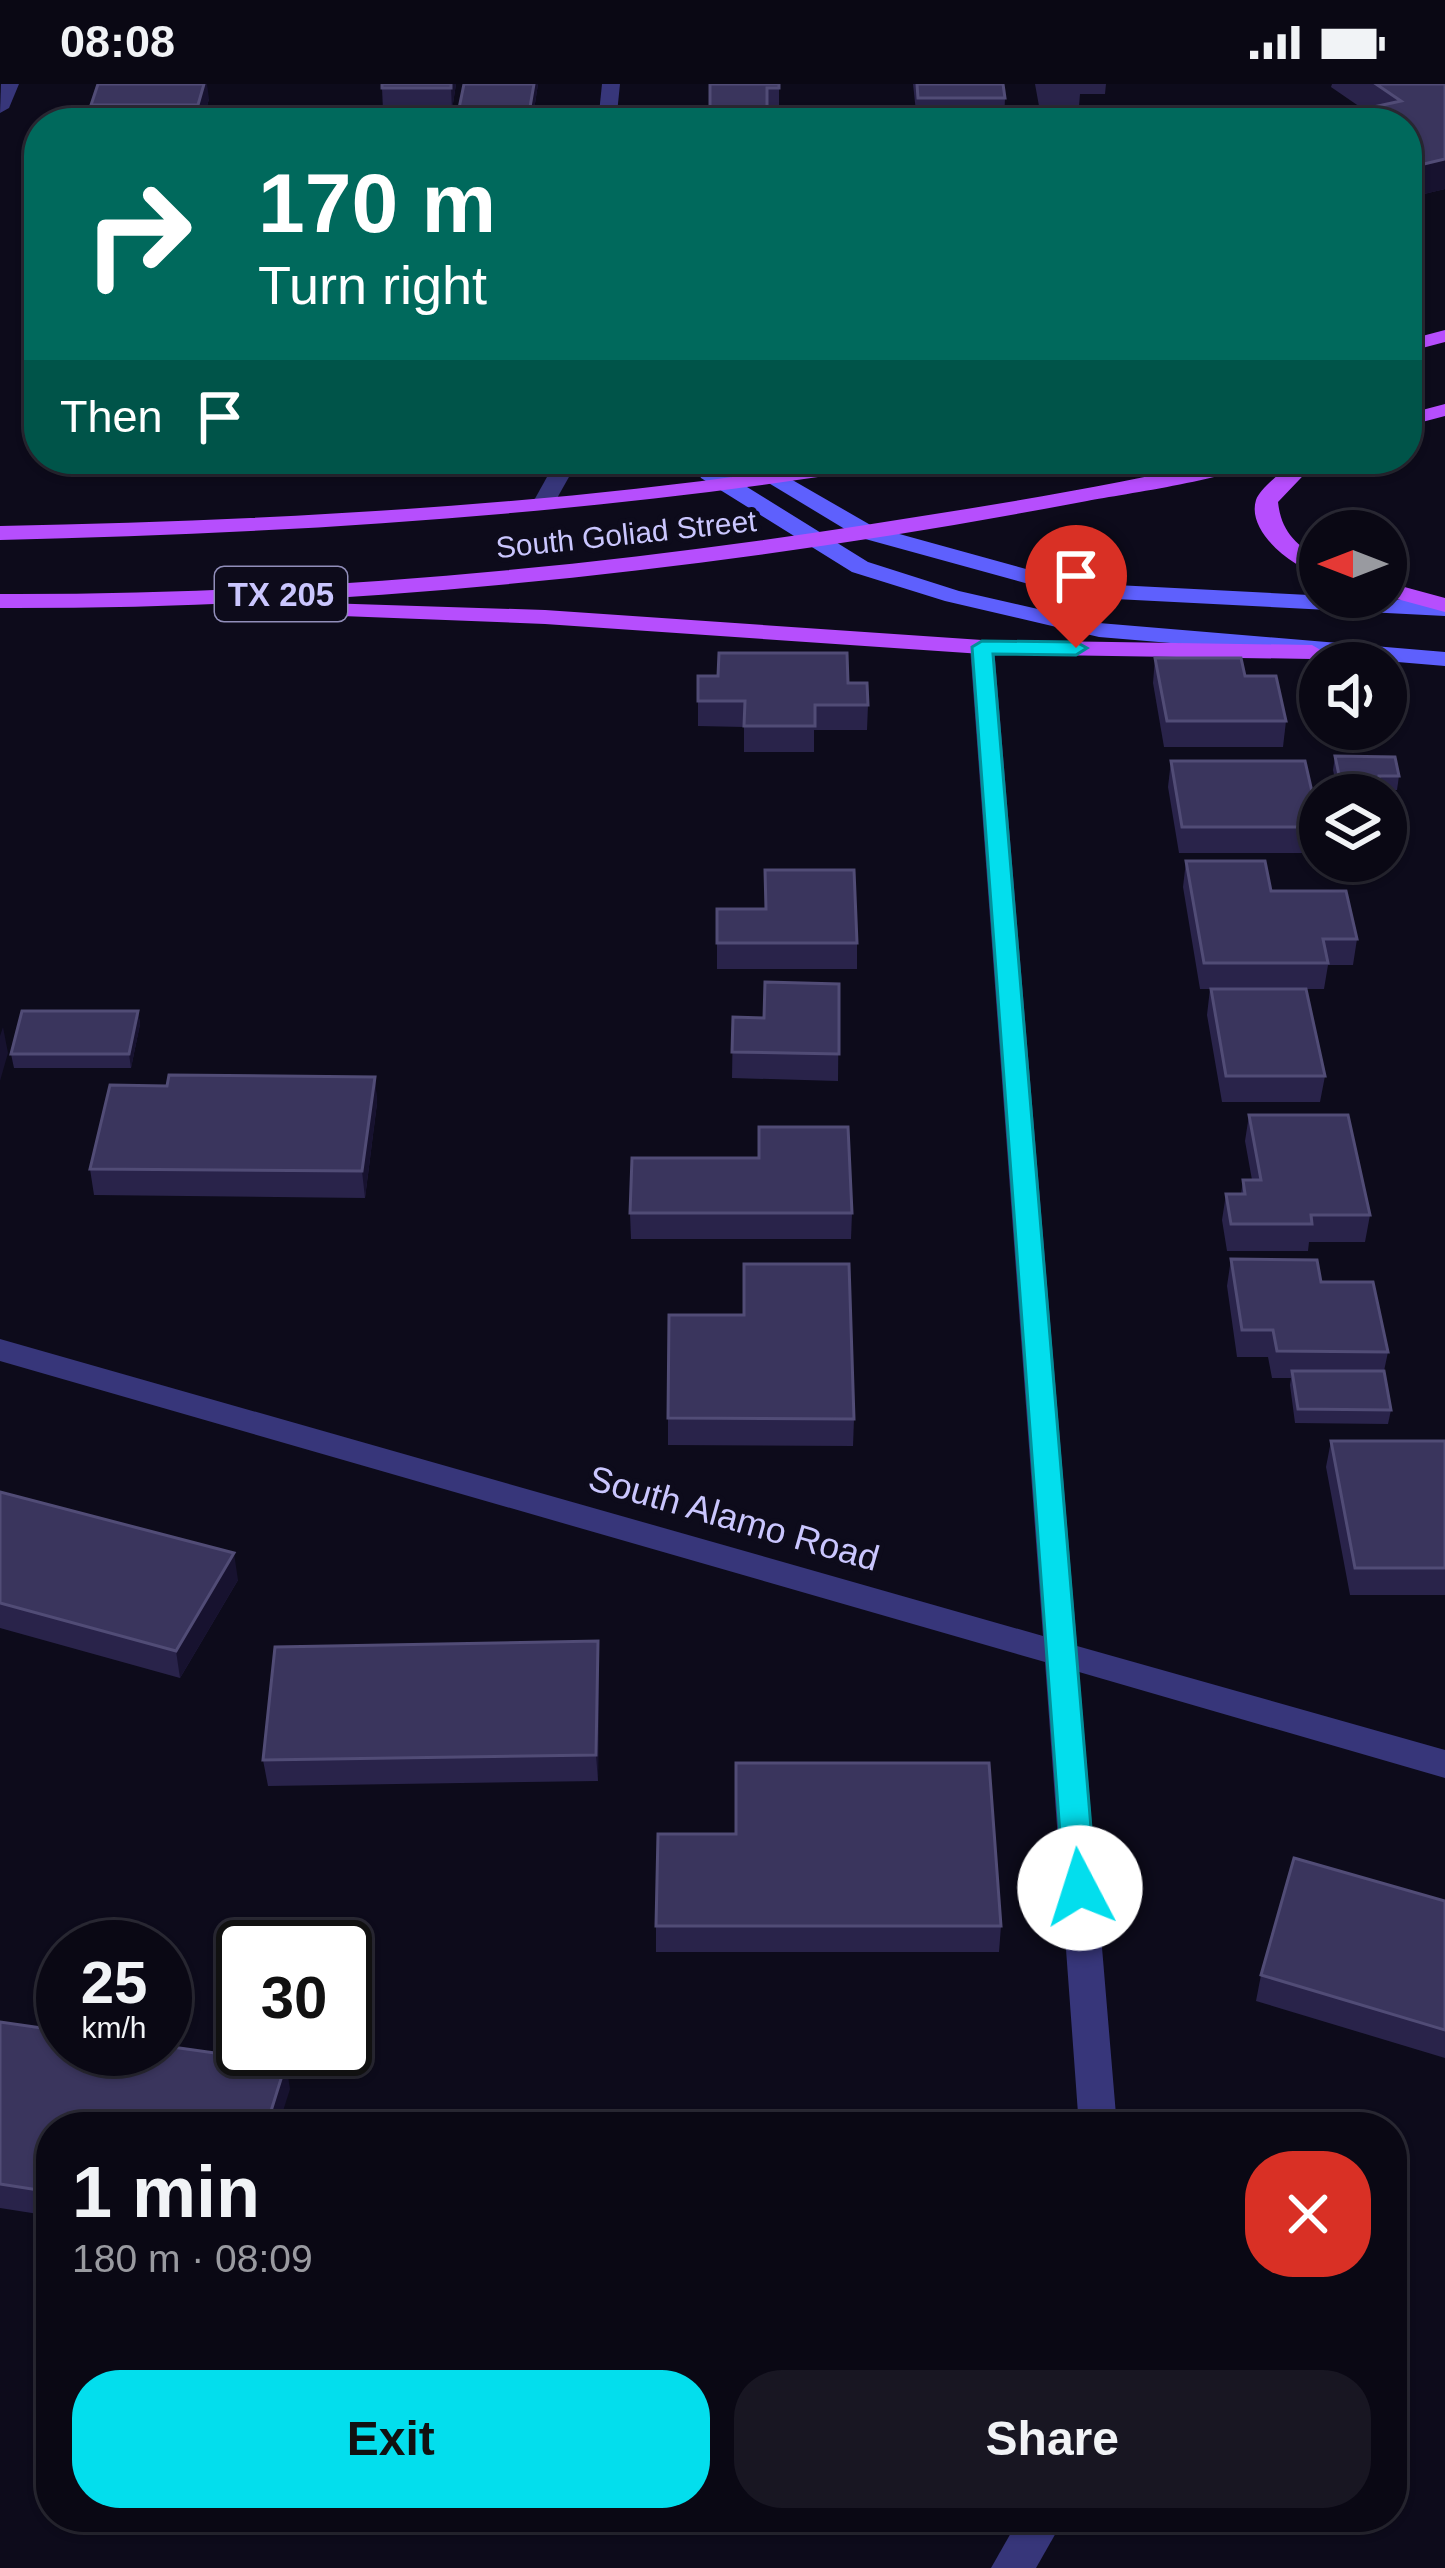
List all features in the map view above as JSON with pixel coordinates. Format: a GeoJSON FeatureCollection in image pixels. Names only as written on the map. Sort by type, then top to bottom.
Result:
{"type":"FeatureCollection","features":[{"type":"Feature","properties":{"kind":"main road"},"geometry":{"type":"LineString","coordinates":[[711,474],[860,567],[953,596],[1099,631],[1299,651]]}},
{"type":"Feature","properties":{"kind":"main road"},"geometry":{"type":"LineString","coordinates":[[769,474],[866,532],[1076,590],[1445,607]]}},
{"type":"Feature","properties":{"kind":"main road","name":"South Goliad Street"},"geometry":{"type":"LineString","coordinates":[[0,533],[302,524],[543,504],[795,474]]}},
{"type":"Feature","properties":{"kind":"main road","name":"South Goliad Street"},"geometry":{"type":"LineString","coordinates":[[0,601],[114,603],[562,574],[818,540],[1079,497],[1184,474]]}},
{"type":"Feature","properties":{"kind":"main road"},"geometry":{"type":"LineString","coordinates":[[1293,474],[1267,501],[1268,526],[1299,558]]}},
{"type":"Feature","properties":{"kind":"main road"},"geometry":{"type":"LineString","coordinates":[[1407,596],[1445,607]]}},
{"type":"Feature","properties":{"kind":"main road"},"geometry":{"type":"LineString","coordinates":[[114,603],[545,617],[982,647],[1299,652]]}},
{"type":"Feature","properties":{"kind":"main road"},"geometry":{"type":"LineString","coordinates":[[1407,657],[1445,659]]}},
{"type":"Feature","properties":{"kind":"street"},"geometry":{"type":"LineString","coordinates":[[0,108],[10,84]]}},
{"type":"Feature","properties":{"kind":"street"},"geometry":{"type":"LineString","coordinates":[[543,504],[560,474]]}},
{"type":"Feature","properties":{"kind":"street"},"geometry":{"type":"LineString","coordinates":[[982,647],[1097,2112]]}},
{"type":"Feature","properties":{"kind":"street","name":"South Alamo Road"},"geometry":{"type":"LineString","coordinates":[[0,1351],[1445,1764]]}},
{"type":"Feature","properties":{"kind":"street"},"geometry":{"type":"LineString","coordinates":[[1012,2568],[1035,2532]]}},
{"type":"Feature","properties":{"kind":"building"},"geometry":{"type":"Polygon","coordinates":[[[98,84],[204,84],[198,105],[91,105],[98,84]]]}},
{"type":"Feature","properties":{"kind":"building"},"geometry":{"type":"Polygon","coordinates":[[[382,84],[451,84],[451,88],[382,88],[382,84]]]}},
{"type":"Feature","properties":{"kind":"building"},"geometry":{"type":"Polygon","coordinates":[[[464,84],[534,84],[530,108],[459,108],[464,84]]]}},
{"type":"Feature","properties":{"kind":"building"},"geometry":{"type":"Polygon","coordinates":[[[710,84],[779,84],[779,88],[767,88],[767,108],[710,108],[710,84]]]}},
{"type":"Feature","properties":{"kind":"building"},"geometry":{"type":"Polygon","coordinates":[[[917,84],[1003,84],[1005,98],[918,98],[917,84]]]}},
{"type":"Feature","properties":{"kind":"building"},"geometry":{"type":"Polygon","coordinates":[[[1376,84],[1445,84],[1445,159],[1422,164],[1422,108],[1369,108],[1401,101],[1376,84]]]}},
{"type":"Feature","properties":{"kind":"building"},"geometry":{"type":"Polygon","coordinates":[[[719,653],[847,653],[848,683],[867,683],[868,705],[815,705],[815,726],[744,726],[745,701],[698,701],[698,676],[718,676],[719,653]]]}},
{"type":"Feature","properties":{"kind":"building"},"geometry":{"type":"Polygon","coordinates":[[[1155,658],[1241,658],[1245,676],[1276,676],[1286,721],[1167,721],[1155,658]]]}},
{"type":"Feature","properties":{"kind":"building"},"geometry":{"type":"Polygon","coordinates":[[[1335,756],[1395,757],[1399,774],[1339,774],[1335,756]]]}},
{"type":"Feature","properties":{"kind":"building"},"geometry":{"type":"Polygon","coordinates":[[[1171,761],[1305,761],[1308,774],[1299,774],[1299,827],[1182,827],[1171,761]]]}},
{"type":"Feature","properties":{"kind":"building"},"geometry":{"type":"Polygon","coordinates":[[[1186,861],[1265,861],[1271,891],[1346,891],[1357,939],[1323,939],[1328,963],[1204,963],[1186,861]]]}},
{"type":"Feature","properties":{"kind":"building"},"geometry":{"type":"Polygon","coordinates":[[[765,870],[854,870],[857,943],[717,943],[717,909],[766,909],[765,870]]]}},
{"type":"Feature","properties":{"kind":"building"},"geometry":{"type":"Polygon","coordinates":[[[765,982],[839,984],[839,1054],[732,1052],[733,1017],[764,1018],[765,982]]]}},
{"type":"Feature","properties":{"kind":"building"},"geometry":{"type":"Polygon","coordinates":[[[1211,989],[1306,989],[1325,1076],[1226,1076],[1211,989]]]}},
{"type":"Feature","properties":{"kind":"building"},"geometry":{"type":"Polygon","coordinates":[[[22,1011],[138,1011],[129,1054],[11,1054],[22,1011]]]}},
{"type":"Feature","properties":{"kind":"building"},"geometry":{"type":"Polygon","coordinates":[[[169,1075],[375,1077],[362,1171],[90,1169],[110,1085],[167,1086],[169,1075]]]}},
{"type":"Feature","properties":{"kind":"building"},"geometry":{"type":"Polygon","coordinates":[[[1249,1115],[1348,1115],[1370,1215],[1311,1215],[1312,1224],[1231,1224],[1226,1194],[1245,1194],[1243,1180],[1261,1180],[1249,1115]]]}},
{"type":"Feature","properties":{"kind":"building"},"geometry":{"type":"Polygon","coordinates":[[[759,1127],[848,1127],[852,1213],[630,1213],[632,1158],[759,1158],[759,1127]]]}},
{"type":"Feature","properties":{"kind":"building"},"geometry":{"type":"Polygon","coordinates":[[[1231,1259],[1317,1260],[1321,1282],[1373,1282],[1388,1352],[1277,1351],[1273,1330],[1242,1330],[1231,1259]]]}},
{"type":"Feature","properties":{"kind":"building"},"geometry":{"type":"Polygon","coordinates":[[[744,1264],[849,1264],[854,1419],[668,1418],[669,1315],[744,1315],[744,1264]]]}},
{"type":"Feature","properties":{"kind":"building"},"geometry":{"type":"Polygon","coordinates":[[[1292,1371],[1384,1371],[1391,1410],[1298,1409],[1292,1371]]]}},
{"type":"Feature","properties":{"kind":"building"},"geometry":{"type":"Polygon","coordinates":[[[1331,1441],[1445,1441],[1445,1568],[1355,1568],[1331,1441]]]}},
{"type":"Feature","properties":{"kind":"building"},"geometry":{"type":"Polygon","coordinates":[[[0,1492],[234,1553],[176,1651],[0,1603],[0,1492]]]}},
{"type":"Feature","properties":{"kind":"building"},"geometry":{"type":"Polygon","coordinates":[[[598,1641],[596,1755],[263,1760],[275,1647],[598,1641]]]}},
{"type":"Feature","properties":{"kind":"building"},"geometry":{"type":"Polygon","coordinates":[[[736,1763],[989,1763],[1001,1926],[656,1926],[658,1834],[736,1834],[736,1763]]]}},
{"type":"Feature","properties":{"kind":"building"},"geometry":{"type":"Polygon","coordinates":[[[1294,1858],[1445,1901],[1445,2030],[1261,1975],[1294,1858]]]}},
{"type":"Feature","properties":{"kind":"building"},"geometry":{"type":"Polygon","coordinates":[[[0,2022],[36,2027],[36,2076],[192,2076],[192,2050],[216,2053],[216,2076],[282,2076],[271,2112],[36,2112],[36,2190],[0,2184],[0,2022]]]}},
{"type":"Feature","properties":{"kind":"route"},"geometry":{"type":"LineString","coordinates":[[1076,648],[982,647],[1080,1888]]}}]}
